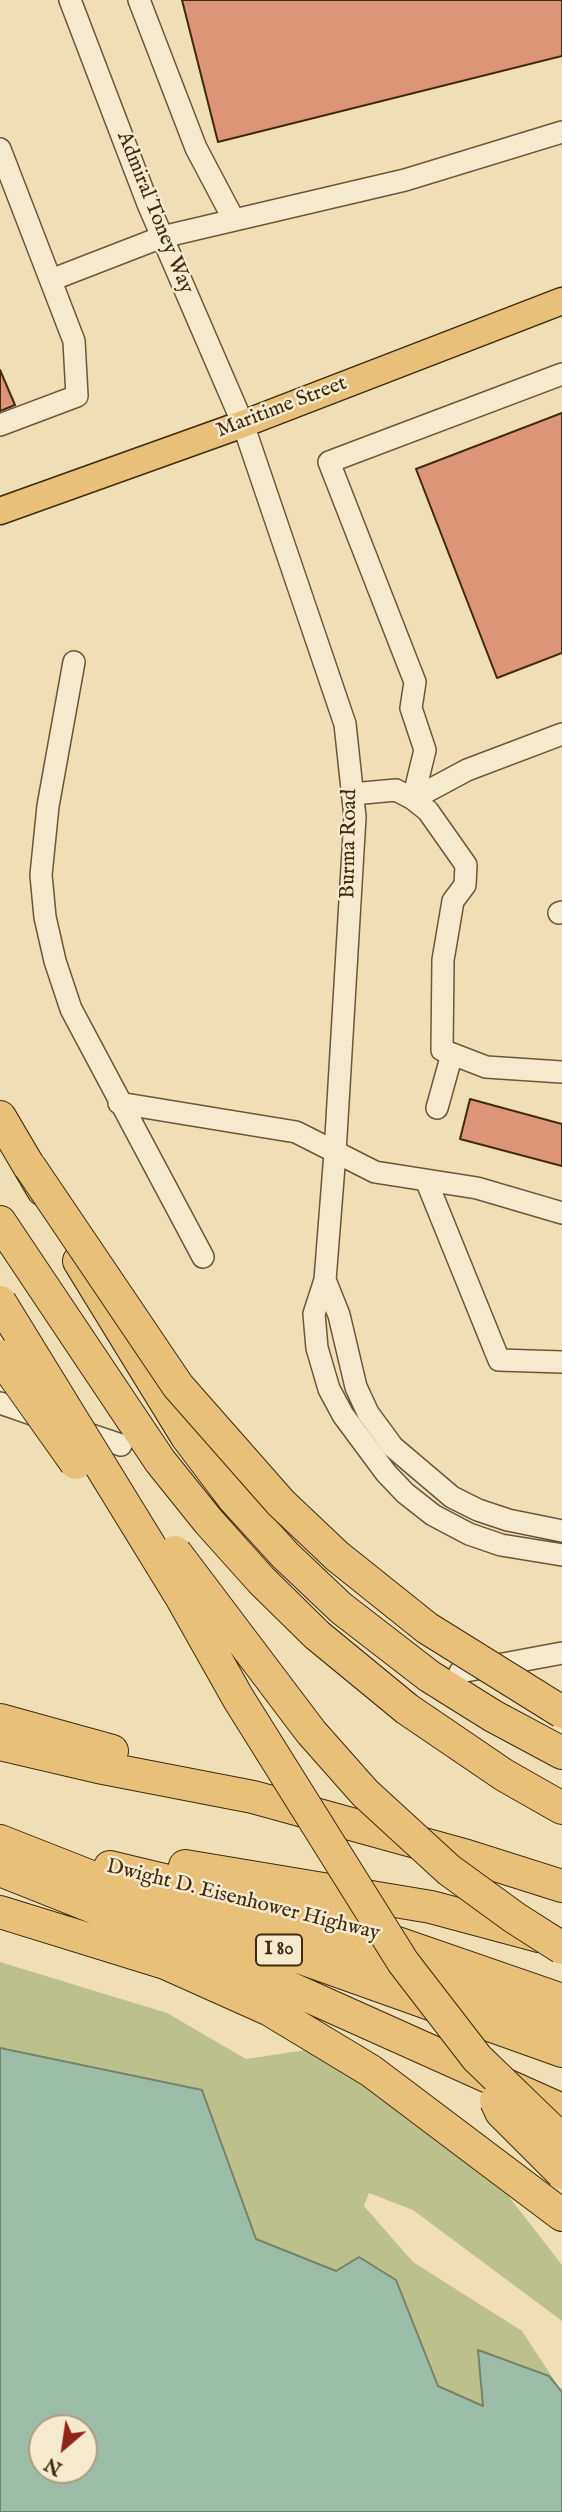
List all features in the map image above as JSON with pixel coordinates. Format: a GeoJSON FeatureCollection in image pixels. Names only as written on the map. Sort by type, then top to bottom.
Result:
{"type":"FeatureCollection","features":[{"type":"Feature","properties":{"kind":"highway"},"geometry":{"type":"LineString","coordinates":[[0,1117],[30,1167],[173,1379],[215,1432],[281,1503],[337,1556],[428,1628],[562,1712]]}},
{"type":"Feature","properties":{"kind":"highway"},"geometry":{"type":"LineString","coordinates":[[30,1167],[83,1269],[165,1405],[209,1466],[259,1527],[313,1583],[399,1655],[461,1697],[562,1753]]}},
{"type":"Feature","properties":{"kind":"highway"},"geometry":{"type":"LineString","coordinates":[[0,1222],[160,1461],[209,1522],[261,1580],[317,1635],[407,1709],[493,1768],[562,1808]]}},
{"type":"Feature","properties":{"kind":"highway"},"geometry":{"type":"LineString","coordinates":[[0,1301],[180,1595],[238,1698],[403,1962],[477,2058],[562,2140]]}},
{"type":"Feature","properties":{"kind":"highway"},"geometry":{"type":"LineString","coordinates":[[0,1301],[170,1545],[329,1753],[372,1800],[428,1852],[483,1895],[562,1948]]}},
{"type":"Feature","properties":{"kind":"highway"},"geometry":{"type":"LineString","coordinates":[[0,1356],[238,1698]]}},
{"type":"Feature","properties":{"kind":"highway"},"geometry":{"type":"LineString","coordinates":[[0,1720],[105,1748],[253,1797],[467,1856],[562,1886]]}},
{"type":"Feature","properties":{"kind":"highway"},"geometry":{"type":"LineString","coordinates":[[0,1744],[89,1765],[253,1797]]}},
{"type":"Feature","properties":{"kind":"highway"},"geometry":{"type":"LineString","coordinates":[[0,1840],[336,1889],[431,1907],[562,1942]]}},
{"type":"Feature","properties":{"kind":"highway","name":"Dwight D. Eisenhower Highway"},"geometry":{"type":"LineString","coordinates":[[0,1840],[331,1920],[562,2000]]}},
{"type":"Feature","properties":{"kind":"highway","name":"Dwight D. Eisenhower Highway"},"geometry":{"type":"LineString","coordinates":[[0,1840],[279,1927],[562,2025]]}},
{"type":"Feature","properties":{"kind":"highway","name":"Dwight D. Eisenhower Highway"},"geometry":{"type":"LineString","coordinates":[[0,1840],[262,1944],[562,2051]]}},
{"type":"Feature","properties":{"kind":"highway"},"geometry":{"type":"LineString","coordinates":[[0,1870],[232,1962],[562,2110]]}},
{"type":"Feature","properties":{"kind":"highway"},"geometry":{"type":"LineString","coordinates":[[0,1912],[165,1963],[270,2010],[371,2071],[562,2216]]}},
{"type":"Feature","properties":{"kind":"highway"},"geometry":{"type":"LineString","coordinates":[[477,2058],[501,2112],[562,2173]]}},
{"type":"Feature","properties":{"kind":"main road","name":"Maritime Street"},"geometry":{"type":"LineString","coordinates":[[0,511],[243,424],[562,301]]}},
{"type":"Feature","properties":{"kind":"street","name":"Admiral Toney Way"},"geometry":{"type":"LineString","coordinates":[[70,0],[162,237],[243,424]]}},
{"type":"Feature","properties":{"kind":"street"},"geometry":{"type":"LineString","coordinates":[[139,0],[196,148],[234,220]]}},
{"type":"Feature","properties":{"kind":"street"},"geometry":{"type":"LineString","coordinates":[[51,280],[162,237],[405,180],[562,132]]}},
{"type":"Feature","properties":{"kind":"street"},"geometry":{"type":"LineString","coordinates":[[0,149],[74,341],[77,396],[0,425]]}},
{"type":"Feature","properties":{"kind":"street"},"geometry":{"type":"LineString","coordinates":[[413,799],[425,750],[411,708],[415,682],[329,462],[562,374]]}},
{"type":"Feature","properties":{"kind":"street","name":"Burma Road"},"geometry":{"type":"LineString","coordinates":[[243,424],[345,724],[355,817],[325,1280],[314,1314],[317,1348],[329,1389],[343,1415],[386,1473],[405,1493],[433,1515],[469,1534],[501,1545],[562,1555]]}},
{"type":"Feature","properties":{"kind":"street"},"geometry":{"type":"LineString","coordinates":[[74,662],[48,806],[41,876],[45,917],[55,961],[71,1009],[203,1257]]}},
{"type":"Feature","properties":{"kind":"street"},"geometry":{"type":"LineString","coordinates":[[413,799],[467,770],[562,734]]}},
{"type":"Feature","properties":{"kind":"street"},"geometry":{"type":"LineString","coordinates":[[352,793],[396,790],[413,799],[428,811],[466,865],[466,885],[453,901],[443,961],[442,1050],[486,1067],[562,1072]]}},
{"type":"Feature","properties":{"kind":"street"},"geometry":{"type":"LineString","coordinates":[[438,1108],[452,1054]]}},
{"type":"Feature","properties":{"kind":"street"},"geometry":{"type":"LineString","coordinates":[[119,1102],[296,1132],[375,1172],[477,1188],[562,1213]]}},
{"type":"Feature","properties":{"kind":"street"},"geometry":{"type":"LineString","coordinates":[[426,1180],[499,1360],[562,1362]]}},
{"type":"Feature","properties":{"kind":"street","name":"Burma Road"},"geometry":{"type":"LineString","coordinates":[[325,1280],[340,1315],[356,1387],[368,1413],[393,1447],[452,1497],[478,1510],[508,1520],[562,1531]]}},
{"type":"Feature","properties":{"kind":"street"},"geometry":{"type":"LineString","coordinates":[[0,1403],[121,1445]]}},
{"type":"Feature","properties":{"kind":"street"},"geometry":{"type":"LineString","coordinates":[[460,1672],[562,1653]]}},
{"type":"Feature","properties":{"kind":"green space"},"geometry":{"type":"Polygon","coordinates":[[[0,1962],[167,2013],[246,2059],[306,2050],[426,2122],[493,2176],[562,2265],[562,2321],[413,2210],[369,2193],[364,2206],[413,2262],[522,2331],[562,2392],[562,2512],[0,2512],[0,1962]]]}},
{"type":"Feature","properties":{"kind":"shaded area"},"geometry":{"type":"Polygon","coordinates":[[[0,2048],[202,2090],[256,2239],[336,2271],[359,2257],[396,2280],[438,2386],[483,2406],[478,2350],[549,2376],[562,2392],[562,2512],[0,2512],[0,2048]]]}},
{"type":"Feature","properties":{"kind":"building"},"geometry":{"type":"Polygon","coordinates":[[[182,0],[562,0],[562,56],[218,142],[182,0]]]}},
{"type":"Feature","properties":{"kind":"building"},"geometry":{"type":"Polygon","coordinates":[[[0,370],[15,405],[0,411],[0,370]]]}},
{"type":"Feature","properties":{"kind":"building"},"geometry":{"type":"Polygon","coordinates":[[[562,413],[562,653],[497,678],[416,469],[562,413]]]}},
{"type":"Feature","properties":{"kind":"building"},"geometry":{"type":"Polygon","coordinates":[[[470,1099],[562,1124],[562,1166],[460,1139],[470,1099]]]}}]}
